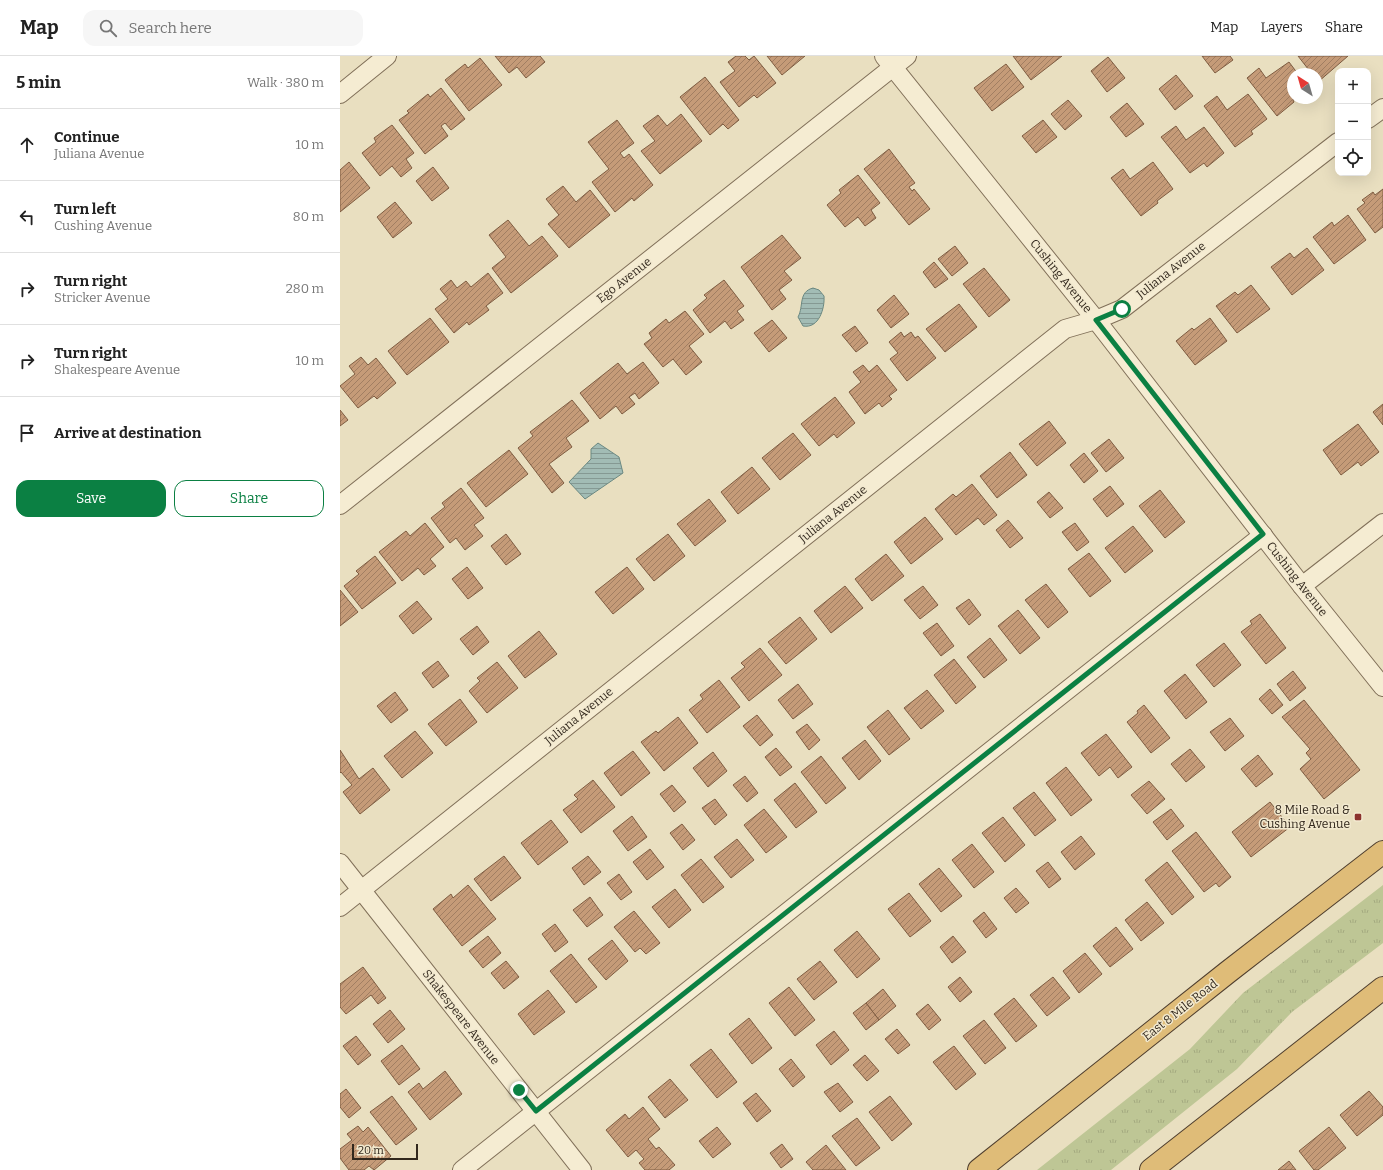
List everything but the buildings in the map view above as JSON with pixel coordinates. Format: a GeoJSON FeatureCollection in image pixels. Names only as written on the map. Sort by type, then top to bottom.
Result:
{"type":"FeatureCollection","features":[{"type":"Feature","properties":{"kind":"highway","name":"East 8 Mile Road"},"geometry":{"type":"LineString","coordinates":[[979,1170],[1228,972],[1383,852]]}},
{"type":"Feature","properties":{"kind":"highway"},"geometry":{"type":"LineString","coordinates":[[1151,1170],[1383,988]]}},
{"type":"Feature","properties":{"kind":"highway"},"geometry":{"type":"LineString","coordinates":[[1007,1170],[1008,1147]]}},
{"type":"Feature","properties":{"kind":"street"},"geometry":{"type":"LineString","coordinates":[[340,94],[387,56]]}},
{"type":"Feature","properties":{"kind":"street","name":"Ego Avenue"},"geometry":{"type":"LineString","coordinates":[[340,505],[888,62],[907,56]]}},
{"type":"Feature","properties":{"kind":"street","name":"Cushing Avenue"},"geometry":{"type":"LineString","coordinates":[[888,62],[1096,320],[1302,586],[1383,687]]}},
{"type":"Feature","properties":{"kind":"street"},"geometry":{"type":"LineString","coordinates":[[1371,117],[1383,108]]}},
{"type":"Feature","properties":{"kind":"street","name":"Juliana Avenue"},"geometry":{"type":"LineString","coordinates":[[340,907],[1065,329],[1096,320],[1122,309],[1335,144]]}},
{"type":"Feature","properties":{"kind":"street"},"geometry":{"type":"LineString","coordinates":[[1302,586],[1383,523]]}},
{"type":"Feature","properties":{"kind":"street"},"geometry":{"type":"LineString","coordinates":[[462,1170],[1263,534]]}},
{"type":"Feature","properties":{"kind":"street","name":"Shakespeare Avenue"},"geometry":{"type":"LineString","coordinates":[[340,863],[582,1170]]}},
{"type":"Feature","properties":{"kind":"green space"},"geometry":{"type":"Polygon","coordinates":[[[1383,885],[1383,943],[1292,1012],[1237,1069],[1111,1170],[1037,1170],[1190,1049],[1243,993],[1383,885]]]}},
{"type":"Feature","properties":{"kind":"water"},"geometry":{"type":"Polygon","coordinates":[[[813,288],[819,290],[824,296],[822,312],[817,321],[813,324],[803,326],[798,317],[803,296],[808,290],[813,288]]]}},
{"type":"Feature","properties":{"kind":"water"},"geometry":{"type":"Polygon","coordinates":[[[598,443],[619,457],[623,473],[585,499],[569,482],[591,459],[591,449],[598,443]]]}},
{"type":"Feature","properties":{"kind":"place","name":"8 Mile Road & Cushing Avenue"},"geometry":{"type":"Point","coordinates":[1358,817]}},
{"type":"Feature","properties":{"kind":"route"},"geometry":{"type":"LineString","coordinates":[[519,1090],[536,1111],[1263,534],[1096,320],[1122,309]]}}]}
